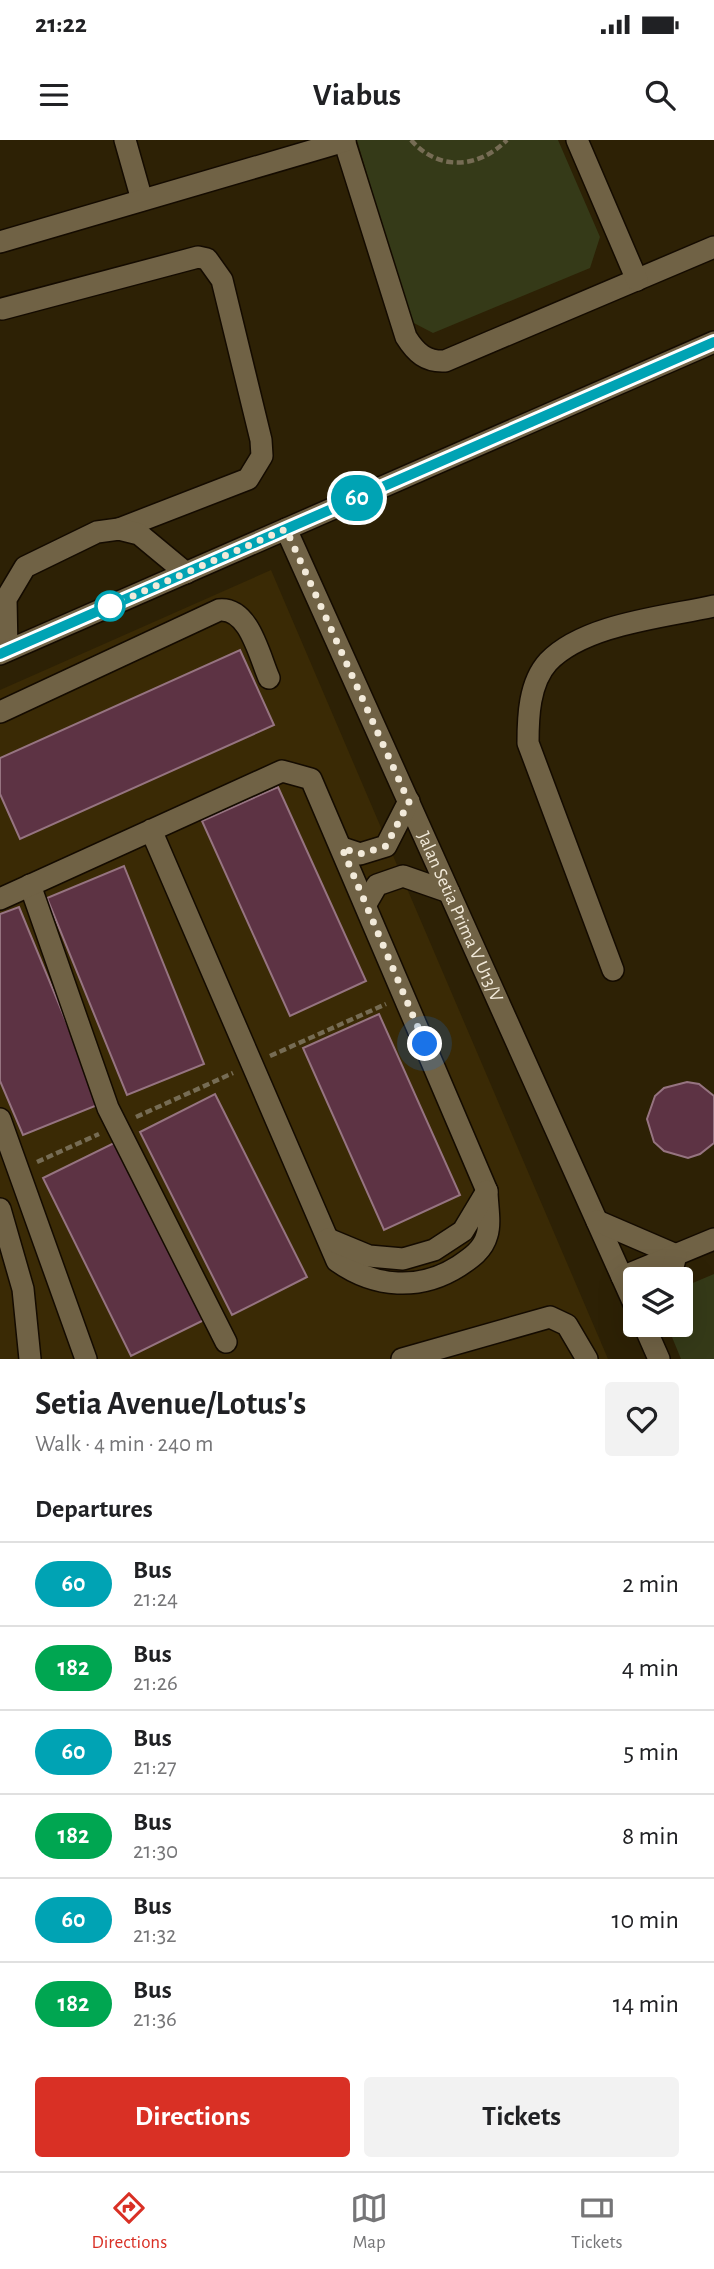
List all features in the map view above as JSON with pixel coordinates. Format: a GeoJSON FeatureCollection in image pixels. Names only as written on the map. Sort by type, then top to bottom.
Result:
{"type":"FeatureCollection","features":[{"type":"Feature","properties":{"kind":"street"},"geometry":{"type":"LineString","coordinates":[[125,140],[142,200]]}},
{"type":"Feature","properties":{"kind":"street"},"geometry":{"type":"LineString","coordinates":[[0,242],[344,140],[406,337],[422,356],[433,362],[445,361],[714,247]]}},
{"type":"Feature","properties":{"kind":"street"},"geometry":{"type":"LineString","coordinates":[[577,140],[637,280]]}},
{"type":"Feature","properties":{"kind":"street"},"geometry":{"type":"LineString","coordinates":[[2,309],[198,257],[207,259],[222,280],[261,440],[262,456],[248,479],[119,529],[97,532],[25,567],[6,599],[4,652],[714,342]]}},
{"type":"Feature","properties":{"kind":"street"},"geometry":{"type":"LineString","coordinates":[[119,529],[139,534],[186,573]]}},
{"type":"Feature","properties":{"kind":"street","name":"Jalan Setia Prima V U13/V"},"geometry":{"type":"LineString","coordinates":[[286,529],[622,1278]]}},
{"type":"Feature","properties":{"kind":"street"},"geometry":{"type":"LineString","coordinates":[[613,970],[528,743],[528,714],[536,684],[547,663],[566,647],[595,633],[714,606]]}},
{"type":"Feature","properties":{"kind":"street"},"geometry":{"type":"LineString","coordinates":[[0,712],[219,610],[233,611],[243,620],[269,678]]}},
{"type":"Feature","properties":{"kind":"street"},"geometry":{"type":"LineString","coordinates":[[0,899],[151,830],[282,771],[311,779],[487,1191],[488,1234],[476,1255],[450,1272],[418,1284],[387,1283],[353,1272],[337,1261],[151,830]]}},
{"type":"Feature","properties":{"kind":"street"},"geometry":{"type":"LineString","coordinates":[[342,848],[360,854],[386,846],[409,802]]}},
{"type":"Feature","properties":{"kind":"street"},"geometry":{"type":"LineString","coordinates":[[366,904],[377,885],[403,876],[449,892]]}},
{"type":"Feature","properties":{"kind":"street"},"geometry":{"type":"LineString","coordinates":[[30,885],[117,1125],[226,1342]]}},
{"type":"Feature","properties":{"kind":"street"},"geometry":{"type":"LineString","coordinates":[[0,1119],[86,1359]]}},
{"type":"Feature","properties":{"kind":"street"},"geometry":{"type":"LineString","coordinates":[[328,1239],[380,1257],[403,1259],[434,1250],[463,1231],[487,1191]]}},
{"type":"Feature","properties":{"kind":"street"},"geometry":{"type":"LineString","coordinates":[[0,1209],[23,1289],[30,1359]]}},
{"type":"Feature","properties":{"kind":"street"},"geometry":{"type":"LineString","coordinates":[[597,1221],[676,1255]]}},
{"type":"Feature","properties":{"kind":"street"},"geometry":{"type":"LineString","coordinates":[[622,1278],[714,1238]]}},
{"type":"Feature","properties":{"kind":"street"},"geometry":{"type":"LineString","coordinates":[[673,1267],[676,1255]]}},
{"type":"Feature","properties":{"kind":"street"},"geometry":{"type":"LineString","coordinates":[[402,1359],[550,1317],[567,1325],[587,1359]]}},
{"type":"Feature","properties":{"kind":"path"},"geometry":{"type":"LineString","coordinates":[[411,140],[436,159],[457,164],[478,162],[495,152],[507,140]]}},
{"type":"Feature","properties":{"kind":"path"},"geometry":{"type":"LineString","coordinates":[[18,1170],[404,995]]}},
{"type":"Feature","properties":{"kind":"shaded area"},"geometry":{"type":"Polygon","coordinates":[[[271,570],[608,1359],[0,1359],[0,690],[271,570]]]}},
{"type":"Feature","properties":{"kind":"green space"},"geometry":{"type":"Polygon","coordinates":[[[357,140],[558,140],[600,237],[590,268],[433,333],[410,321],[357,140]]]}},
{"type":"Feature","properties":{"kind":"green space"},"geometry":{"type":"Polygon","coordinates":[[[714,1274],[714,1359],[681,1359],[672,1337],[693,1337],[693,1283],[714,1274]]]}},
{"type":"Feature","properties":{"kind":"building"},"geometry":{"type":"Polygon","coordinates":[[[240,650],[274,725],[20,839],[0,794],[0,758],[240,650]]]}},
{"type":"Feature","properties":{"kind":"building"},"geometry":{"type":"Polygon","coordinates":[[[278,787],[366,981],[290,1016],[202,821],[278,787]]]}},
{"type":"Feature","properties":{"kind":"building"},"geometry":{"type":"Polygon","coordinates":[[[124,866],[204,1064],[127,1095],[47,898],[124,866]]]}},
{"type":"Feature","properties":{"kind":"building"},"geometry":{"type":"Polygon","coordinates":[[[19,907],[100,1104],[23,1135],[0,1081],[0,914],[19,907]]]}},
{"type":"Feature","properties":{"kind":"building"},"geometry":{"type":"Polygon","coordinates":[[[379,1014],[460,1195],[384,1230],[303,1048],[379,1014]]]}},
{"type":"Feature","properties":{"kind":"building"},"geometry":{"type":"Polygon","coordinates":[[[687,1082],[699,1084],[714,1096],[714,1143],[700,1154],[688,1158],[664,1151],[654,1142],[647,1119],[655,1096],[664,1088],[687,1082]]]}},
{"type":"Feature","properties":{"kind":"building"},"geometry":{"type":"Polygon","coordinates":[[[215,1094],[307,1277],[232,1315],[140,1132],[215,1094]]]}},
{"type":"Feature","properties":{"kind":"building"},"geometry":{"type":"Polygon","coordinates":[[[116,1142],[204,1320],[131,1356],[43,1178],[116,1142]]]}},
{"type":"Feature","properties":{"kind":"bus line","name":"60"},"geometry":{"type":"LineString","coordinates":[[0,654],[714,342]]}},
{"type":"Feature","properties":{"kind":"route"},"geometry":{"type":"LineString","coordinates":[[110,606],[286,529],[409,802],[386,846],[360,854],[342,848],[425,1044]]}}]}
